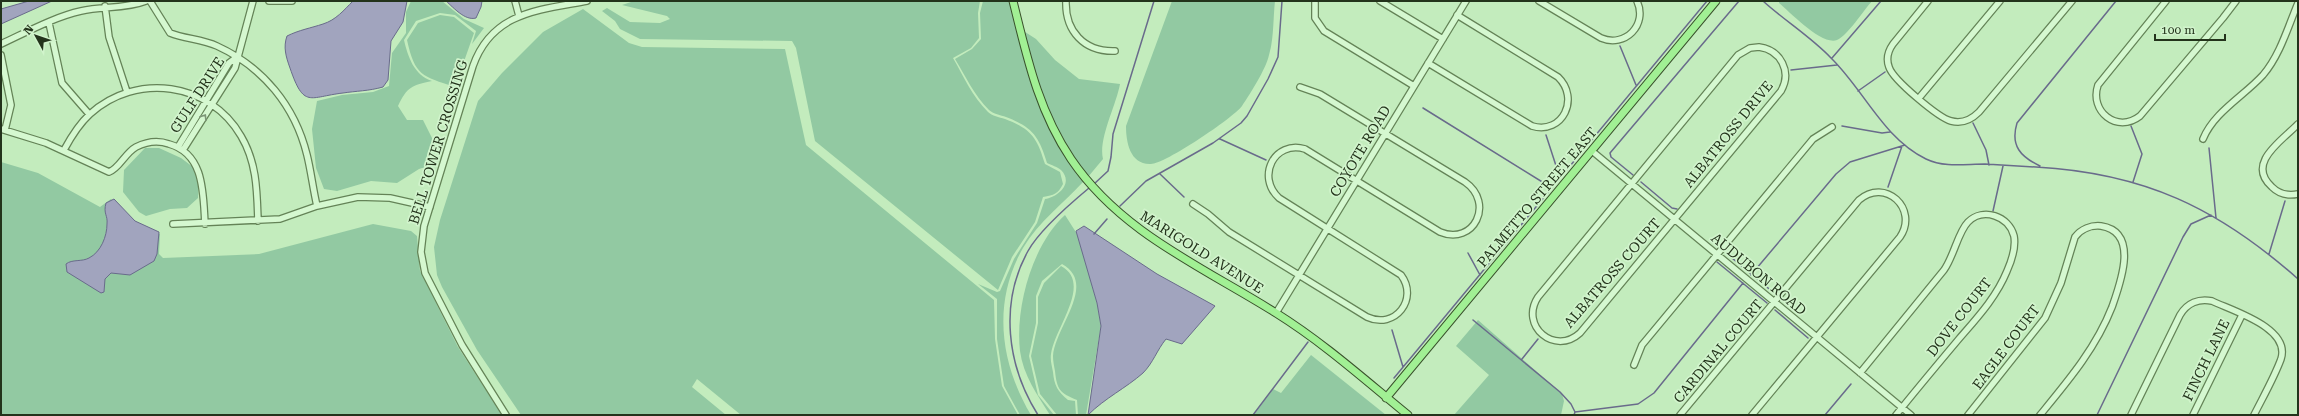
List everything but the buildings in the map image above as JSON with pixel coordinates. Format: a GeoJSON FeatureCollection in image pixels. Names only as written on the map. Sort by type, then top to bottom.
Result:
{"type":"FeatureCollection","features":[{"type":"Feature","properties":{"kind":"main road","name":"MARIGOLD AVENUE"},"geometry":{"type":"LineString","coordinates":[[1013,1],[1029,66],[1042,106],[1060,142],[1095,190],[1121,216],[1155,242],[1276,313],[1321,344],[1408,415]]}},
{"type":"Feature","properties":{"kind":"main road","name":"PALMETTO STREET EAST"},"geometry":{"type":"LineString","coordinates":[[1386,398],[1716,1]]}},
{"type":"Feature","properties":{"kind":"street"},"geometry":{"type":"LineString","coordinates":[[1,44],[49,23],[79,12],[105,6],[134,4],[146,1]]}},
{"type":"Feature","properties":{"kind":"street"},"geometry":{"type":"LineString","coordinates":[[150,1],[170,33],[207,42],[238,57],[252,67],[271,85],[294,119],[307,156],[317,206]]}},
{"type":"Feature","properties":{"kind":"street","name":"GULF DRIVE"},"geometry":{"type":"LineString","coordinates":[[183,150],[235,68],[253,1]]}},
{"type":"Feature","properties":{"kind":"street"},"geometry":{"type":"LineString","coordinates":[[269,1],[292,1]]}},
{"type":"Feature","properties":{"kind":"street"},"geometry":{"type":"LineString","coordinates":[[515,1],[518,16]]}},
{"type":"Feature","properties":{"kind":"street","name":"BELL TOWER CROSSING"},"geometry":{"type":"LineString","coordinates":[[506,415],[462,345],[425,273],[421,242],[430,207],[478,54],[497,29],[518,16],[569,3],[587,1]]}},
{"type":"Feature","properties":{"kind":"street"},"geometry":{"type":"LineString","coordinates":[[1066,1],[1067,19],[1074,34],[1091,47],[1106,51],[1115,51]]}},
{"type":"Feature","properties":{"kind":"street"},"geometry":{"type":"LineString","coordinates":[[1315,1],[1314,14],[1321,29],[1414,86]]}},
{"type":"Feature","properties":{"kind":"street"},"geometry":{"type":"LineString","coordinates":[[1380,1],[1443,39]]}},
{"type":"Feature","properties":{"kind":"street","name":"COYOTE ROAD"},"geometry":{"type":"LineString","coordinates":[[1276,313],[1466,1]]}},
{"type":"Feature","properties":{"kind":"street"},"geometry":{"type":"LineString","coordinates":[[1539,1],[1601,38],[1612,41],[1624,39],[1635,29],[1640,16],[1637,1]]}},
{"type":"Feature","properties":{"kind":"street"},"geometry":{"type":"LineString","coordinates":[[1928,1],[1893,44],[1888,55],[1888,63],[1893,75],[1947,120],[1962,121],[1974,117],[2072,1]]}},
{"type":"Feature","properties":{"kind":"street"},"geometry":{"type":"LineString","coordinates":[[1919,98],[2000,1]]}},
{"type":"Feature","properties":{"kind":"street"},"geometry":{"type":"LineString","coordinates":[[2166,1],[2098,85],[2096,98],[2098,107],[2110,120],[2126,123],[2140,116],[2236,1]]}},
{"type":"Feature","properties":{"kind":"street"},"geometry":{"type":"LineString","coordinates":[[2202,139],[2213,121],[2257,82],[2268,68],[2277,53],[2298,2]]}},
{"type":"Feature","properties":{"kind":"street"},"geometry":{"type":"LineString","coordinates":[[105,6],[109,37],[127,92]]}},
{"type":"Feature","properties":{"kind":"street"},"geometry":{"type":"LineString","coordinates":[[1428,62],[1532,126],[1548,127],[1559,121],[1564,115],[1569,104],[1569,95],[1566,87],[1558,77],[1457,15]]}},
{"type":"Feature","properties":{"kind":"street"},"geometry":{"type":"LineString","coordinates":[[49,23],[62,83],[89,114]]}},
{"type":"Feature","properties":{"kind":"street","name":"ALBATROSS DRIVE"},"geometry":{"type":"LineString","coordinates":[[1632,183],[1738,55],[1750,48],[1759,47],[1776,53],[1781,59],[1785,70],[1785,81],[1781,91],[1675,219]]}},
{"type":"Feature","properties":{"kind":"street"},"geometry":{"type":"LineString","coordinates":[[1,54],[11,105],[3,130],[64,150],[109,172],[116,168],[124,156],[141,145],[160,142],[178,147],[183,150],[194,163],[201,177],[205,224]]}},
{"type":"Feature","properties":{"kind":"street","name":"GULF DRIVE"},"geometry":{"type":"LineString","coordinates":[[178,147],[229,63],[238,57]]}},
{"type":"Feature","properties":{"kind":"street"},"geometry":{"type":"LineString","coordinates":[[1193,204],[1208,214],[1228,232],[1371,319],[1388,320],[1399,314],[1404,307],[1408,291],[1404,278],[1398,272],[1275,194],[1268,178],[1273,160],[1284,150],[1301,148],[1444,234],[1461,234],[1475,223],[1479,215],[1479,203],[1471,187],[1320,94],[1300,87]]}},
{"type":"Feature","properties":{"kind":"street"},"geometry":{"type":"LineString","coordinates":[[64,150],[73,134],[89,114],[109,100],[127,92],[145,88],[164,88],[184,91],[212,104],[236,128],[251,157],[256,178],[258,222]]}},
{"type":"Feature","properties":{"kind":"street"},"geometry":{"type":"LineString","coordinates":[[2298,124],[2271,149],[2263,166],[2265,176],[2272,187],[2283,194],[2298,194]]}},
{"type":"Feature","properties":{"kind":"street"},"geometry":{"type":"LineString","coordinates":[[1634,365],[1642,344],[1813,139],[1832,128]]}},
{"type":"Feature","properties":{"kind":"street","name":"AUDUBON ROAD"},"geometry":{"type":"LineString","coordinates":[[1592,151],[1911,415]]}},
{"type":"Feature","properties":{"kind":"street","name":"ALBATROSS COURT"},"geometry":{"type":"LineString","coordinates":[[1632,183],[1535,301],[1532,309],[1533,322],[1543,337],[1560,342],[1577,336],[1675,219]]}},
{"type":"Feature","properties":{"kind":"street","name":"CARDINAL COURT"},"geometry":{"type":"LineString","coordinates":[[1680,415],[1863,197],[1879,192],[1896,197],[1902,203],[1906,214],[1906,222],[1902,234],[1817,337]]}},
{"type":"Feature","properties":{"kind":"street"},"geometry":{"type":"LineString","coordinates":[[173,224],[258,222],[287,217],[317,206],[345,199],[371,196],[394,198],[430,207]]}},
{"type":"Feature","properties":{"kind":"street","name":"DOVE COURT"},"geometry":{"type":"LineString","coordinates":[[1860,373],[1944,270],[1953,257],[1962,231],[1969,221],[1985,215],[1997,216],[2005,221],[2011,228],[2014,240],[2012,257],[2001,283],[1983,310],[1896,415]]}},
{"type":"Feature","properties":{"kind":"street","name":"EAGLE COURT"},"geometry":{"type":"LineString","coordinates":[[1968,415],[2045,318],[2062,283],[2075,238],[2088,228],[2098,226],[2107,228],[2118,235],[2125,250],[2122,272],[2112,306],[2102,330],[2082,363],[2040,415]]}},
{"type":"Feature","properties":{"kind":"street"},"geometry":{"type":"LineString","coordinates":[[2131,415],[2184,309],[2194,302],[2208,300],[2271,329],[2278,338],[2282,348],[2281,359],[2254,415]]}},
{"type":"Feature","properties":{"kind":"street","name":"FINCH LANE"},"geometry":{"type":"LineString","coordinates":[[2193,415],[2242,315]]}},
{"type":"Feature","properties":{"kind":"street"},"geometry":{"type":"LineString","coordinates":[[1752,415],[1817,337]]}},
{"type":"Feature","properties":{"kind":"green space"},"geometry":{"type":"Polygon","coordinates":[[[411,1],[442,1],[464,19],[484,28],[472,44],[476,31],[455,15],[440,13],[416,21],[404,40],[410,59],[416,70],[432,81],[411,88],[404,95],[398,106],[407,120],[423,120],[437,148],[429,166],[419,169],[397,183],[371,181],[337,191],[324,189],[316,168],[312,129],[317,101],[342,95],[373,92],[389,86],[392,53],[406,33],[406,12],[411,1]]]}},
{"type":"Feature","properties":{"kind":"green space"},"geometry":{"type":"Polygon","coordinates":[[[634,1],[980,1],[978,13],[979,38],[971,48],[953,58],[982,106],[988,112],[1021,126],[1032,135],[1039,147],[1045,164],[1060,172],[1063,184],[1055,194],[1043,197],[1035,222],[1012,257],[998,290],[815,141],[796,48],[792,41],[640,39],[620,29],[615,21],[602,11],[607,8],[630,22],[660,23],[670,19],[667,16],[622,5],[634,1]]]}},
{"type":"Feature","properties":{"kind":"green space"},"geometry":{"type":"Polygon","coordinates":[[[983,1],[1010,1],[1026,68],[1040,107],[1055,136],[1084,181],[1036,229],[1029,238],[1013,269],[1007,290],[1004,311],[1004,332],[1007,354],[1012,375],[1020,395],[1031,415],[1020,415],[1004,386],[997,339],[997,299],[978,284],[997,292],[1000,291],[1014,259],[1037,223],[1045,199],[1050,198],[1063,189],[1066,180],[1065,175],[1061,170],[1047,163],[1041,146],[1028,129],[1015,121],[989,110],[975,92],[955,59],[972,49],[981,39],[980,13],[983,1]]]}},
{"type":"Feature","properties":{"kind":"green space"},"geometry":{"type":"Polygon","coordinates":[[[1172,1],[1275,1],[1271,49],[1261,74],[1242,106],[1236,112],[1198,140],[1170,157],[1151,164],[1144,163],[1138,161],[1134,157],[1128,145],[1126,126],[1172,1]]]}},
{"type":"Feature","properties":{"kind":"green space"},"geometry":{"type":"Polygon","coordinates":[[[1779,1],[1872,1],[1841,38],[1831,41],[1823,38],[1806,27],[1779,3],[1779,1]]]}},
{"type":"Feature","properties":{"kind":"green space"},"geometry":{"type":"Polygon","coordinates":[[[583,9],[629,43],[642,47],[785,49],[806,145],[994,300],[995,339],[1002,386],[1018,415],[741,415],[697,379],[692,387],[726,415],[521,415],[477,350],[442,287],[437,275],[434,247],[440,220],[478,101],[502,73],[543,32],[583,9]]]}},
{"type":"Feature","properties":{"kind":"green space"},"geometry":{"type":"Polygon","coordinates":[[[440,15],[454,17],[474,33],[455,87],[427,77],[422,73],[413,61],[407,40],[418,23],[440,15]]]}},
{"type":"Feature","properties":{"kind":"green space"},"geometry":{"type":"Polygon","coordinates":[[[1022,30],[1036,39],[1055,60],[1079,79],[1120,84],[1105,132],[1102,151],[1103,159],[1088,177],[1063,141],[1045,106],[1022,30]]]}},
{"type":"Feature","properties":{"kind":"green space"},"geometry":{"type":"Polygon","coordinates":[[[145,148],[159,148],[181,158],[193,167],[199,181],[198,198],[187,208],[170,209],[146,216],[139,212],[123,192],[124,170],[145,148]]]}},
{"type":"Feature","properties":{"kind":"green space"},"geometry":{"type":"Polygon","coordinates":[[[1,162],[38,173],[100,207],[111,199],[129,218],[160,234],[159,254],[163,258],[259,254],[373,224],[411,231],[417,236],[420,271],[458,347],[502,415],[1,415],[1,162]]]}},
{"type":"Feature","properties":{"kind":"green space"},"geometry":{"type":"Polygon","coordinates":[[[1065,215],[1079,237],[1097,303],[1101,326],[1086,415],[1078,415],[1077,400],[1063,393],[1058,387],[1053,362],[1055,345],[1072,307],[1076,294],[1076,283],[1072,273],[1062,264],[1042,281],[1036,296],[1036,323],[1029,356],[1038,395],[1028,377],[1022,360],[1019,334],[1023,297],[1028,278],[1043,243],[1053,228],[1065,215]]]}},
{"type":"Feature","properties":{"kind":"green space"},"geometry":{"type":"Polygon","coordinates":[[[1061,266],[1070,274],[1074,283],[1073,294],[1070,306],[1054,343],[1051,361],[1054,381],[1057,388],[1068,400],[1075,401],[1076,415],[1057,415],[1040,394],[1031,356],[1038,323],[1038,297],[1044,283],[1061,266]]]}},
{"type":"Feature","properties":{"kind":"green space"},"geometry":{"type":"Polygon","coordinates":[[[1478,320],[1562,394],[1564,401],[1561,415],[1454,415],[1489,375],[1456,346],[1478,320]]]}},
{"type":"Feature","properties":{"kind":"green space"},"geometry":{"type":"Polygon","coordinates":[[[1311,355],[1386,415],[1254,415],[1273,389],[1281,393],[1311,355]]]}},
{"type":"Feature","properties":{"kind":"green space"},"geometry":{"type":"Polygon","coordinates":[[[1038,395],[1054,415],[1050,415],[1041,400],[1038,395]]]}},
{"type":"Feature","properties":{"kind":"water"},"geometry":{"type":"Polygon","coordinates":[[[29,1],[52,1],[1,24],[1,9],[29,1]]]}},
{"type":"Feature","properties":{"kind":"water"},"geometry":{"type":"Polygon","coordinates":[[[353,1],[407,1],[403,22],[391,41],[388,80],[383,87],[373,89],[315,98],[304,95],[299,90],[287,60],[285,48],[287,36],[332,20],[353,1]]]}},
{"type":"Feature","properties":{"kind":"water"},"geometry":{"type":"Polygon","coordinates":[[[446,1],[482,1],[476,18],[468,18],[446,1]]]}},
{"type":"Feature","properties":{"kind":"water"},"geometry":{"type":"Polygon","coordinates":[[[114,199],[135,221],[159,232],[157,254],[154,261],[130,275],[111,273],[105,279],[104,292],[101,293],[67,272],[66,264],[68,262],[89,258],[100,248],[107,229],[105,210],[106,203],[114,199]]]}},
{"type":"Feature","properties":{"kind":"water"},"geometry":{"type":"Polygon","coordinates":[[[1084,226],[1157,274],[1215,306],[1182,344],[1166,339],[1150,365],[1143,373],[1130,384],[1101,403],[1088,415],[1101,326],[1097,303],[1076,231],[1084,226]]]}},
{"type":"Feature","properties":{"kind":"waterway"},"geometry":{"type":"LineString","coordinates":[[1094,184],[1108,171],[1113,134],[1154,1]]}},
{"type":"Feature","properties":{"kind":"waterway"},"geometry":{"type":"LineString","coordinates":[[1120,206],[1146,181],[1213,143],[1241,123],[1247,116],[1268,79],[1278,57],[1282,1]]}},
{"type":"Feature","properties":{"kind":"waterway"},"geometry":{"type":"LineString","coordinates":[[1394,378],[1707,1]]}},
{"type":"Feature","properties":{"kind":"waterway"},"geometry":{"type":"LineString","coordinates":[[1633,175],[1611,157],[1610,153],[1739,1]]}},
{"type":"Feature","properties":{"kind":"waterway"},"geometry":{"type":"LineString","coordinates":[[1763,1],[1823,50],[1854,84],[1875,113],[1898,139],[1911,150],[1926,159],[1948,165],[1985,164],[2075,171],[2111,177],[2145,186],[2178,199],[2208,214],[2238,232],[2298,279]]}},
{"type":"Feature","properties":{"kind":"waterway"},"geometry":{"type":"LineString","coordinates":[[1832,58],[1881,1]]}},
{"type":"Feature","properties":{"kind":"waterway"},"geometry":{"type":"LineString","coordinates":[[2040,166],[2027,159],[2019,150],[2015,138],[2017,123],[2116,1]]}},
{"type":"Feature","properties":{"kind":"waterway"},"geometry":{"type":"LineString","coordinates":[[1620,46],[1636,85]]}},
{"type":"Feature","properties":{"kind":"waterway"},"geometry":{"type":"LineString","coordinates":[[1791,70],[1837,65]]}},
{"type":"Feature","properties":{"kind":"waterway"},"geometry":{"type":"LineString","coordinates":[[1858,91],[1885,72]]}},
{"type":"Feature","properties":{"kind":"waterway"},"geometry":{"type":"LineString","coordinates":[[1423,108],[1552,188]]}},
{"type":"Feature","properties":{"kind":"waterway"},"geometry":{"type":"LineString","coordinates":[[1973,123],[1986,150],[1989,165]]}},
{"type":"Feature","properties":{"kind":"waterway"},"geometry":{"type":"LineString","coordinates":[[1842,126],[1882,133],[1890,132]]}},
{"type":"Feature","properties":{"kind":"waterway"},"geometry":{"type":"LineString","coordinates":[[2131,126],[2142,154],[2133,182]]}},
{"type":"Feature","properties":{"kind":"waterway"},"geometry":{"type":"LineString","coordinates":[[1546,135],[1560,178]]}},
{"type":"Feature","properties":{"kind":"waterway"},"geometry":{"type":"LineString","coordinates":[[1220,139],[1266,160]]}},
{"type":"Feature","properties":{"kind":"waterway"},"geometry":{"type":"LineString","coordinates":[[1751,275],[1836,174],[1850,162],[1905,145]]}},
{"type":"Feature","properties":{"kind":"waterway"},"geometry":{"type":"LineString","coordinates":[[1888,187],[1902,146]]}},
{"type":"Feature","properties":{"kind":"waterway"},"geometry":{"type":"LineString","coordinates":[[2209,148],[2216,218]]}},
{"type":"Feature","properties":{"kind":"waterway"},"geometry":{"type":"LineString","coordinates":[[1993,211],[2003,166]]}},
{"type":"Feature","properties":{"kind":"waterway"},"geometry":{"type":"LineString","coordinates":[[1160,174],[1184,197]]}},
{"type":"Feature","properties":{"kind":"waterway"},"geometry":{"type":"LineString","coordinates":[[1641,182],[1672,208],[1677,209]]}},
{"type":"Feature","properties":{"kind":"waterway"},"geometry":{"type":"LineString","coordinates":[[1038,415],[1027,396],[1019,376],[1014,355],[1010,334],[1010,313],[1013,292],[1019,271],[1033,243],[1073,201],[1089,188]]}},
{"type":"Feature","properties":{"kind":"waterway"},"geometry":{"type":"LineString","coordinates":[[2269,254],[2285,201]]}},
{"type":"Feature","properties":{"kind":"waterway"},"geometry":{"type":"LineString","coordinates":[[2097,415],[2183,237],[2191,224],[2211,215]]}},
{"type":"Feature","properties":{"kind":"waterway"},"geometry":{"type":"LineString","coordinates":[[1094,234],[1107,219]]}},
{"type":"Feature","properties":{"kind":"waterway"},"geometry":{"type":"LineString","coordinates":[[1468,253],[1480,275]]}},
{"type":"Feature","properties":{"kind":"waterway"},"geometry":{"type":"LineString","coordinates":[[1726,253],[1774,293]]}},
{"type":"Feature","properties":{"kind":"waterway"},"geometry":{"type":"LineString","coordinates":[[1717,262],[1767,303]]}},
{"type":"Feature","properties":{"kind":"waterway"},"geometry":{"type":"LineString","coordinates":[[1575,412],[1638,404],[1654,393],[1743,283]]}},
{"type":"Feature","properties":{"kind":"waterway"},"geometry":{"type":"LineString","coordinates":[[1775,310],[1808,338]]}},
{"type":"Feature","properties":{"kind":"waterway"},"geometry":{"type":"LineString","coordinates":[[1473,320],[1560,392],[1571,404],[1575,412],[1574,415]]}},
{"type":"Feature","properties":{"kind":"waterway"},"geometry":{"type":"LineString","coordinates":[[1392,330],[1403,367]]}},
{"type":"Feature","properties":{"kind":"waterway"},"geometry":{"type":"LineString","coordinates":[[1522,359],[1538,339]]}},
{"type":"Feature","properties":{"kind":"waterway"},"geometry":{"type":"LineString","coordinates":[[1253,415],[1308,342]]}},
{"type":"Feature","properties":{"kind":"waterway"},"geometry":{"type":"LineString","coordinates":[[1825,415],[1851,384]]}}]}
